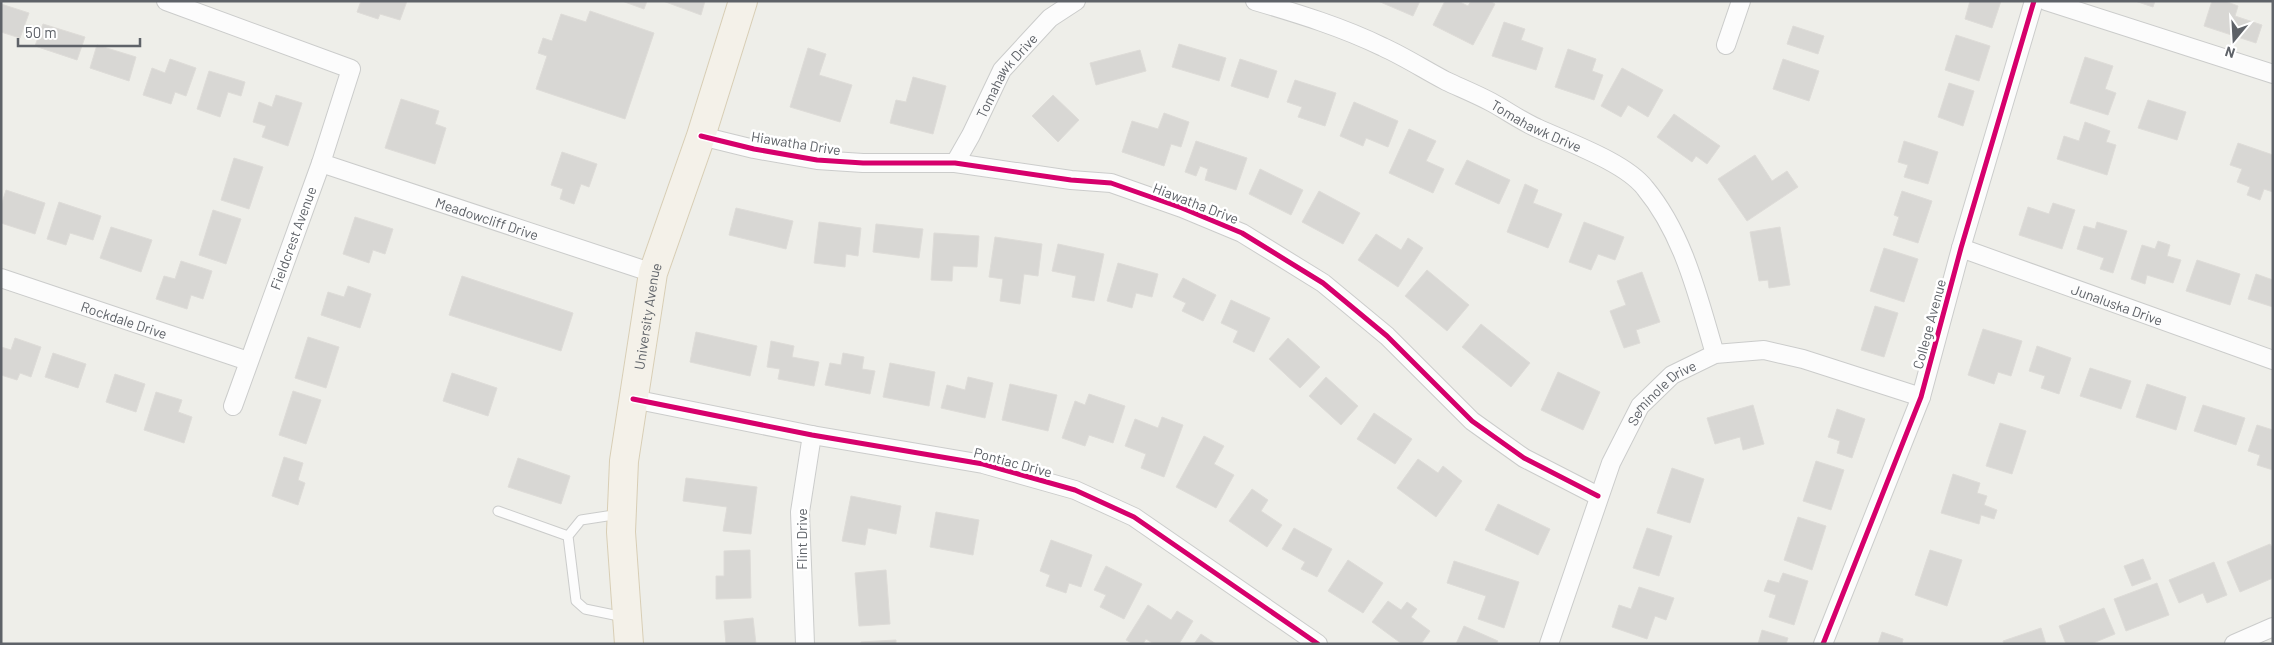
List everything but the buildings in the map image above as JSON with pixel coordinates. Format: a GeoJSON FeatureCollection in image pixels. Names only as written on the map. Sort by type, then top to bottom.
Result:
{"type":"FeatureCollection","features":[{"type":"Feature","properties":{"kind":"main road","name":"University Avenue"},"geometry":{"type":"LineString","coordinates":[[628,631],[620,532],[624,461],[653,273],[701,136],[743,1]]}},
{"type":"Feature","properties":{"kind":"street","name":"Fieldcrest Avenue"},"geometry":{"type":"LineString","coordinates":[[166,1],[351,69],[321,163],[233,406]]}},
{"type":"Feature","properties":{"kind":"street","name":"Tomahawk Drive"},"geometry":{"type":"LineString","coordinates":[[955,162],[971,135],[1002,70],[1050,18],[1076,1]]}},
{"type":"Feature","properties":{"kind":"street","name":"Tomahawk Drive"},"geometry":{"type":"LineString","coordinates":[[1255,1],[1307,16],[1383,47],[1491,102],[1536,128],[1582,147],[1623,170],[1644,186],[1663,213],[1680,247],[1695,285],[1715,354]]}},
{"type":"Feature","properties":{"kind":"street"},"geometry":{"type":"LineString","coordinates":[[1726,45],[1741,1]]}},
{"type":"Feature","properties":{"kind":"street","name":"College Avenue"},"geometry":{"type":"LineString","coordinates":[[1823,644],[1921,397],[1961,248],[2034,1]]}},
{"type":"Feature","properties":{"kind":"street"},"geometry":{"type":"LineString","coordinates":[[2046,1],[2273,74]]}},
{"type":"Feature","properties":{"kind":"street","name":"Hiawatha Drive"},"geometry":{"type":"LineString","coordinates":[[701,136],[754,149],[817,160],[863,163],[955,162],[1071,180],[1111,183],[1242,233],[1323,283],[1387,336],[1472,421],[1524,458],[1598,496]]}},
{"type":"Feature","properties":{"kind":"street","name":"Meadowcliff Drive"},"geometry":{"type":"LineString","coordinates":[[321,163],[653,273]]}},
{"type":"Feature","properties":{"kind":"street","name":"Junaluska Drive"},"geometry":{"type":"LineString","coordinates":[[1961,248],[2273,360]]}},
{"type":"Feature","properties":{"kind":"street","name":"Rockdale Drive"},"geometry":{"type":"LineString","coordinates":[[1,278],[248,361]]}},
{"type":"Feature","properties":{"kind":"street","name":"Seminole Drive"},"geometry":{"type":"LineString","coordinates":[[1549,644],[1611,462],[1640,406],[1672,375],[1715,354],[1764,350],[1803,359],[1921,397]]}},
{"type":"Feature","properties":{"kind":"street","name":"Pontiac Drive"},"geometry":{"type":"LineString","coordinates":[[633,399],[812,435],[983,464],[1074,490],[1134,517],[1318,644]]}},
{"type":"Feature","properties":{"kind":"street","name":"Flint Drive"},"geometry":{"type":"LineString","coordinates":[[805,644],[800,512],[812,435]]}},
{"type":"Feature","properties":{"kind":"street"},"geometry":{"type":"LineString","coordinates":[[2234,644],[2273,627]]}},
{"type":"Feature","properties":{"kind":"lane"},"geometry":{"type":"LineString","coordinates":[[498,511],[568,536]]}},
{"type":"Feature","properties":{"kind":"lane"},"geometry":{"type":"LineString","coordinates":[[622,514],[581,520],[568,536],[576,601],[585,609],[628,631]]}},
{"type":"Feature","properties":{"kind":"cycle path"},"geometry":{"type":"LineString","coordinates":[[1823,644],[1921,397],[1961,248],[2034,1]]}},
{"type":"Feature","properties":{"kind":"cycle path"},"geometry":{"type":"LineString","coordinates":[[701,136],[754,149],[817,160],[863,163],[955,163],[1071,180],[1111,183],[1182,208],[1242,233],[1323,283],[1387,336],[1472,421],[1524,458],[1598,496]]}},
{"type":"Feature","properties":{"kind":"cycle path"},"geometry":{"type":"LineString","coordinates":[[633,399],[812,435],[983,464],[1075,490],[1134,517],[1318,644]]}}]}
